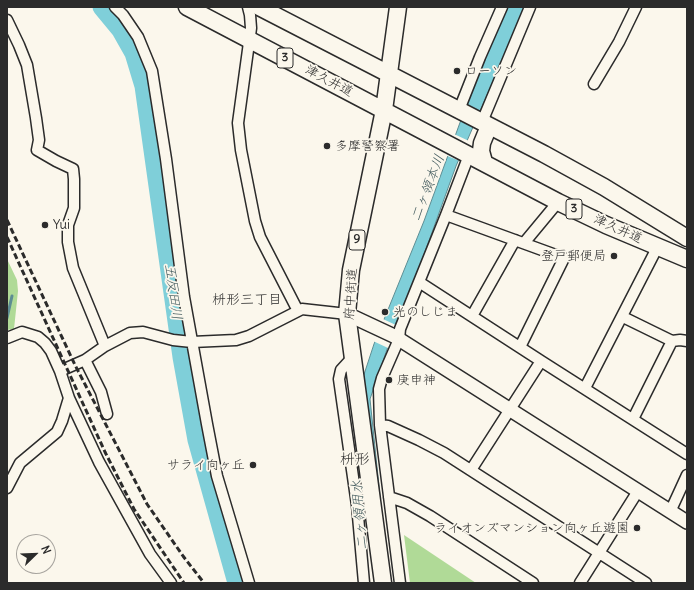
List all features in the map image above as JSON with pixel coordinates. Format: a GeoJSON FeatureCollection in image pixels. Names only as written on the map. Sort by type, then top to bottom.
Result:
{"type":"FeatureCollection","features":[{"type":"Feature","properties":{"kind":"main road","name":"津久井道"},"geometry":{"type":"LineString","coordinates":[[187,7],[558,202],[606,225],[687,259]]}},
{"type":"Feature","properties":{"kind":"main road"},"geometry":{"type":"LineString","coordinates":[[259,7],[461,111]]}},
{"type":"Feature","properties":{"kind":"main road","name":"府中街道"},"geometry":{"type":"LineString","coordinates":[[383,583],[347,314],[351,270],[384,110],[398,7]]}},
{"type":"Feature","properties":{"kind":"main road","name":"津久井道"},"geometry":{"type":"LineString","coordinates":[[461,111],[604,187],[687,238]]}},
{"type":"Feature","properties":{"kind":"main road"},"geometry":{"type":"LineString","coordinates":[[483,123],[482,151],[484,162]]}},
{"type":"Feature","properties":{"kind":"street"},"geometry":{"type":"LineString","coordinates":[[115,7],[123,15],[138,37],[145,51],[155,84],[190,341],[217,476],[249,583]]}},
{"type":"Feature","properties":{"kind":"street"},"geometry":{"type":"LineString","coordinates":[[248,7],[250,15],[251,40],[238,123],[241,150],[255,221],[260,237],[298,311]]}},
{"type":"Feature","properties":{"kind":"street"},"geometry":{"type":"LineString","coordinates":[[461,111],[480,57],[502,7]]}},
{"type":"Feature","properties":{"kind":"street"},"geometry":{"type":"LineString","coordinates":[[483,123],[530,7]]}},
{"type":"Feature","properties":{"kind":"street"},"geometry":{"type":"LineString","coordinates":[[594,84],[619,42],[636,7]]}},
{"type":"Feature","properties":{"kind":"street"},"geometry":{"type":"LineString","coordinates":[[7,20],[20,45],[27,65],[39,140],[37,150],[73,169],[74,208],[68,225],[68,236],[73,268],[105,346]]}},
{"type":"Feature","properties":{"kind":"street"},"geometry":{"type":"LineString","coordinates":[[400,583],[380,425],[379,389],[396,337],[446,215],[467,154]]}},
{"type":"Feature","properties":{"kind":"street"},"geometry":{"type":"LineString","coordinates":[[472,316],[520,242],[558,202]]}},
{"type":"Feature","properties":{"kind":"street"},"geometry":{"type":"LineString","coordinates":[[446,215],[564,258],[520,347]]}},
{"type":"Feature","properties":{"kind":"street"},"geometry":{"type":"LineString","coordinates":[[585,388],[623,317],[658,246]]}},
{"type":"Feature","properties":{"kind":"street"},"geometry":{"type":"LineString","coordinates":[[419,282],[687,454]]}},
{"type":"Feature","properties":{"kind":"street"},"geometry":{"type":"LineString","coordinates":[[60,371],[85,360],[105,346],[130,333],[143,332],[172,340],[236,340],[276,324],[302,309],[347,314],[396,337],[687,522]]}},
{"type":"Feature","properties":{"kind":"street"},"geometry":{"type":"LineString","coordinates":[[623,317],[672,341],[687,341]]}},
{"type":"Feature","properties":{"kind":"street"},"geometry":{"type":"LineString","coordinates":[[7,338],[22,332],[38,337],[51,351],[60,371],[69,398],[99,462],[150,554],[171,583]]}},
{"type":"Feature","properties":{"kind":"street"},"geometry":{"type":"LineString","coordinates":[[633,419],[672,341]]}},
{"type":"Feature","properties":{"kind":"street"},"geometry":{"type":"LineString","coordinates":[[85,360],[101,392],[107,414]]}},
{"type":"Feature","properties":{"kind":"street"},"geometry":{"type":"LineString","coordinates":[[471,470],[542,361]]}},
{"type":"Feature","properties":{"kind":"street"},"geometry":{"type":"LineString","coordinates":[[354,364],[341,370],[339,379],[357,505],[364,583]]}},
{"type":"Feature","properties":{"kind":"street"},"geometry":{"type":"LineString","coordinates":[[7,488],[20,463],[57,432],[62,422],[69,398]]}},
{"type":"Feature","properties":{"kind":"street"},"geometry":{"type":"LineString","coordinates":[[380,425],[388,426],[419,440],[471,470],[646,583]]}},
{"type":"Feature","properties":{"kind":"street"},"geometry":{"type":"LineString","coordinates":[[670,512],[687,475]]}},
{"type":"Feature","properties":{"kind":"street"},"geometry":{"type":"LineString","coordinates":[[580,583],[638,491]]}},
{"type":"Feature","properties":{"kind":"street"},"geometry":{"type":"LineString","coordinates":[[389,497],[407,503],[430,516],[533,583]]}},
{"type":"Feature","properties":{"kind":"green space"},"geometry":{"type":"Polygon","coordinates":[[[7,259],[17,280],[18,291],[14,329],[7,330],[7,259]]]}},
{"type":"Feature","properties":{"kind":"green space"},"geometry":{"type":"Polygon","coordinates":[[[404,535],[476,583],[410,583],[404,535]]]}},
{"type":"Feature","properties":{"kind":"water"},"geometry":{"type":"Polygon","coordinates":[[[505,7],[524,7],[456,166],[413,285],[396,323],[370,399],[389,583],[375,583],[354,405],[374,344],[424,221],[484,57],[505,7]]]}},
{"type":"Feature","properties":{"kind":"pier"},"geometry":{"type":"Polygon","coordinates":[[[454,134],[469,141],[460,161],[445,155],[454,134]]]}},
{"type":"Feature","properties":{"kind":"pier"},"geometry":{"type":"Polygon","coordinates":[[[383,319],[398,326],[388,348],[373,341],[383,319]]]}},
{"type":"Feature","properties":{"kind":"waterway","name":"五反田川"},"geometry":{"type":"LineString","coordinates":[[102,7],[121,30],[134,53],[144,86],[182,357],[197,440],[237,583]]}},
{"type":"Feature","properties":{"kind":"waterway"},"geometry":{"type":"LineString","coordinates":[[7,318],[12,296]]}},
{"type":"Feature","properties":{"kind":"waterway","name":"二ヶ領本川"},"geometry":{"type":"LineString","coordinates":[[237,583],[240,574]]}},
{"type":"Feature","properties":{"kind":"railway"},"geometry":{"type":"LineString","coordinates":[[7,220],[75,365],[147,504],[183,556],[204,583]]}},
{"type":"Feature","properties":{"kind":"railway"},"geometry":{"type":"LineString","coordinates":[[7,237],[105,452],[134,509],[184,583]]}},
{"type":"Feature","properties":{"kind":"place","name":"ローソン"},"geometry":{"type":"Point","coordinates":[457,71]}},
{"type":"Feature","properties":{"kind":"place","name":"多摩警察署"},"geometry":{"type":"Point","coordinates":[327,146]}},
{"type":"Feature","properties":{"kind":"place","name":"Yui"},"geometry":{"type":"Point","coordinates":[45,225]}},
{"type":"Feature","properties":{"kind":"place","name":"登戸郵便局"},"geometry":{"type":"Point","coordinates":[614,256]}},
{"type":"Feature","properties":{"kind":"place","name":"光のしじま"},"geometry":{"type":"Point","coordinates":[385,312]}},
{"type":"Feature","properties":{"kind":"place","name":"庚申神"},"geometry":{"type":"Point","coordinates":[389,380]}},
{"type":"Feature","properties":{"kind":"place","name":"サライ向ヶ丘"},"geometry":{"type":"Point","coordinates":[253,465]}},
{"type":"Feature","properties":{"kind":"place","name":"ライオンズマンション向ヶ丘遊園"},"geometry":{"type":"Point","coordinates":[637,528]}},
{"type":"Feature","properties":{"kind":"district","name":"枡形三丁目"},"geometry":{"type":"Point","coordinates":[247,300]}},
{"type":"Feature","properties":{"kind":"district","name":"枡形"},"geometry":{"type":"Point","coordinates":[355,460]}},
{"type":"Feature","properties":{"kind":"water label","name":"二ヶ領用水"},"geometry":{"type":"Point","coordinates":[360,515]}}]}
